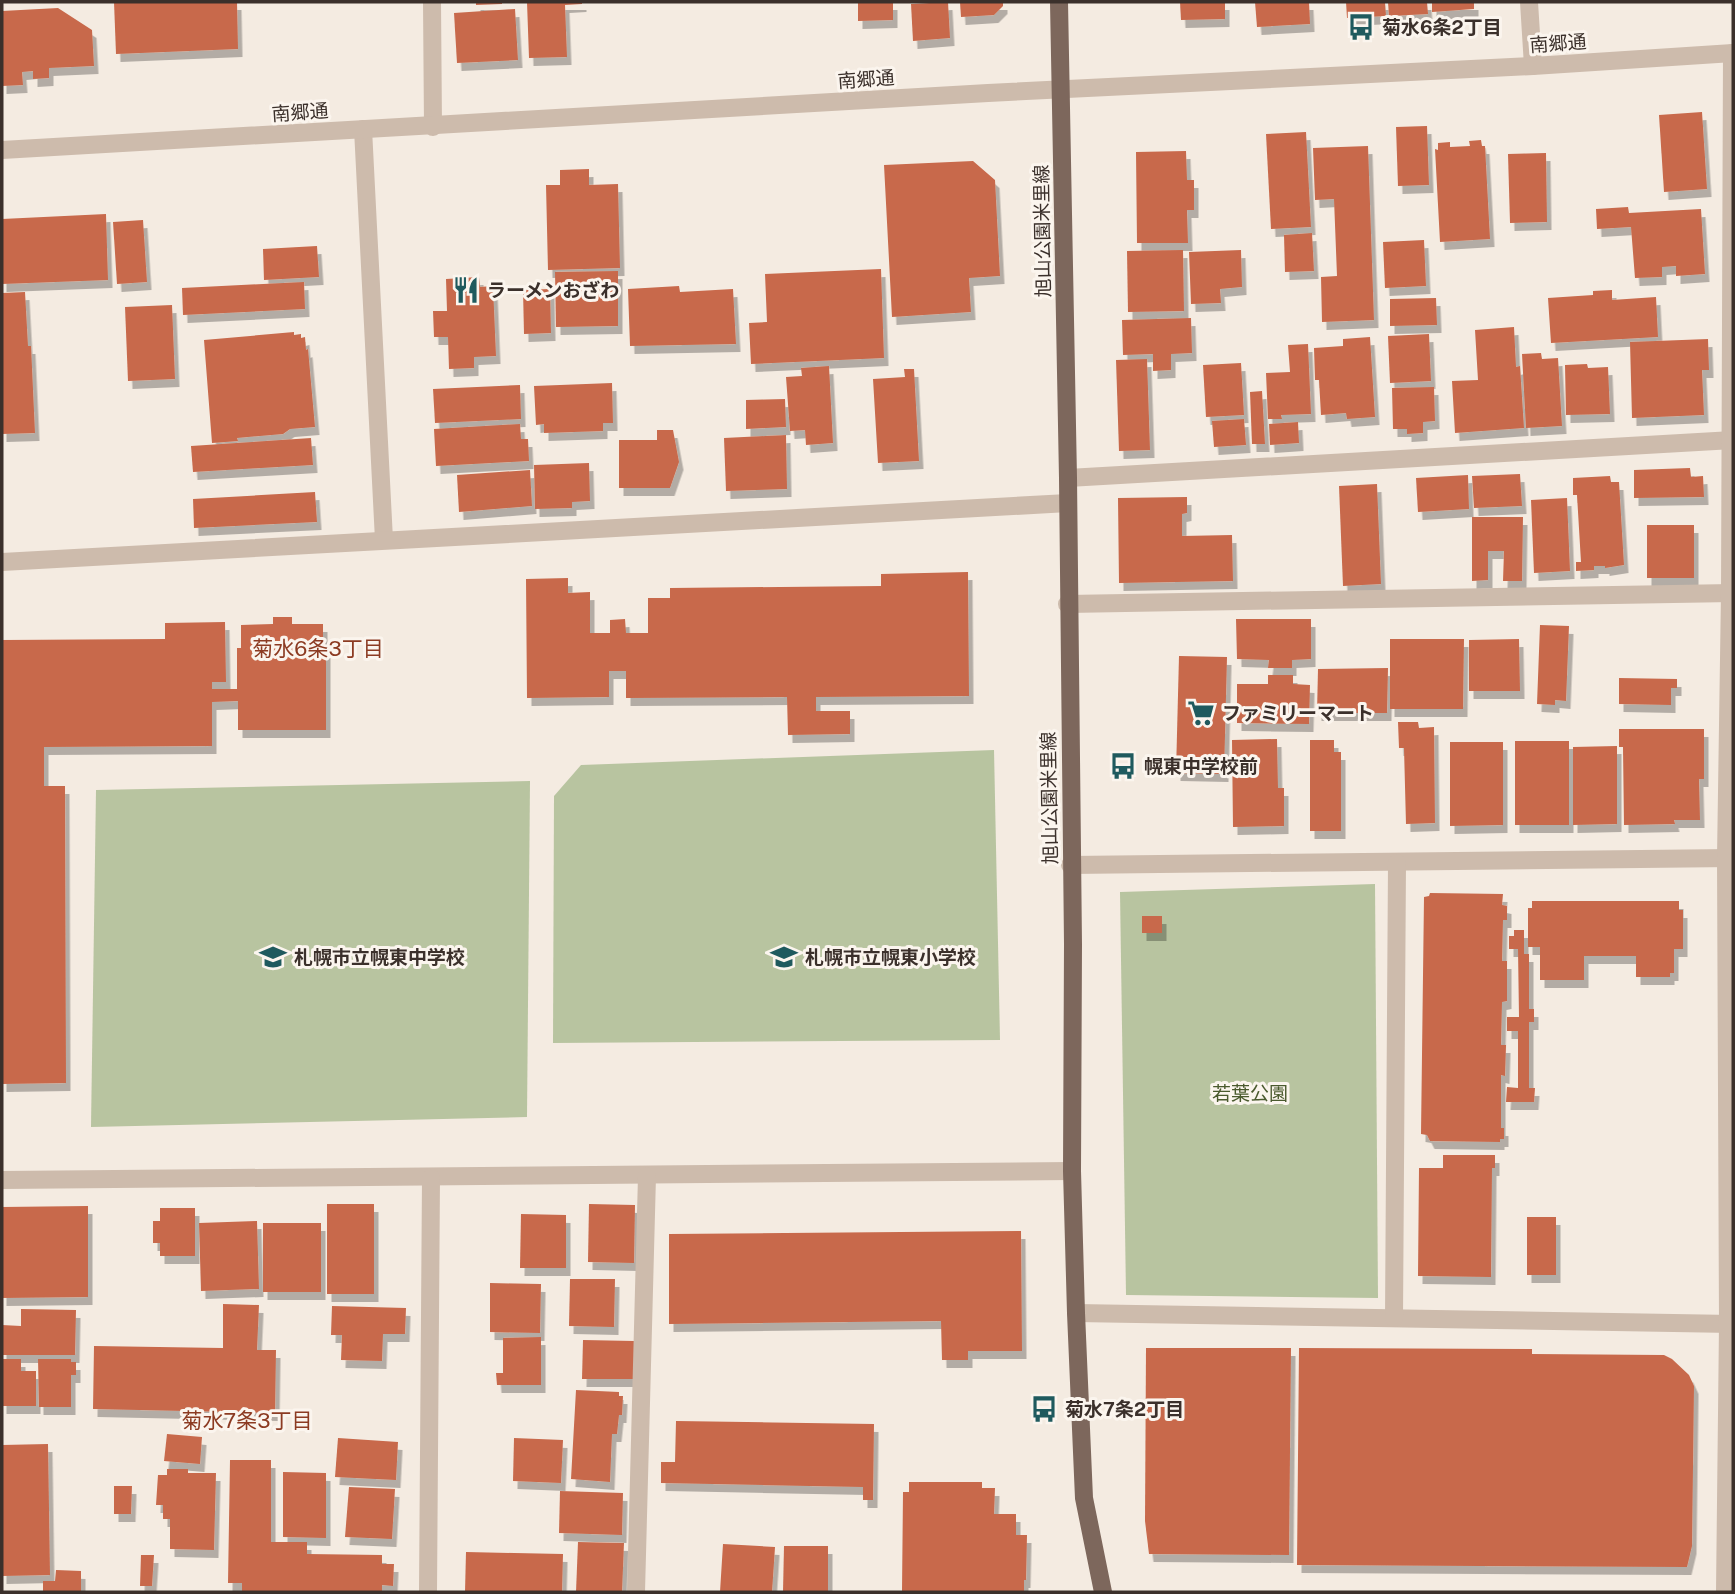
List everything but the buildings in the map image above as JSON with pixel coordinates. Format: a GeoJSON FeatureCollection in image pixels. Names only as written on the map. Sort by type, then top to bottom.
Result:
{"type":"FeatureCollection","features":[{"type":"Feature","properties":{"kind":"main road","name":"旭山公園米里線"},"geometry":{"type":"LineString","coordinates":[[1059,2],[1068,478],[1070,865],[1073,944],[1072,1171],[1084,1498],[1103,1592]]}},
{"type":"Feature","properties":{"kind":"street"},"geometry":{"type":"LineString","coordinates":[[432,2],[433,127]]}},
{"type":"Feature","properties":{"kind":"street"},"geometry":{"type":"LineString","coordinates":[[1529,2],[1533,66]]}},
{"type":"Feature","properties":{"kind":"street"},"geometry":{"type":"LineString","coordinates":[[1725,1592],[1731,1324],[1733,53]]}},
{"type":"Feature","properties":{"kind":"street","name":"南郷通"},"geometry":{"type":"LineString","coordinates":[[2,150],[1733,53]]}},
{"type":"Feature","properties":{"kind":"street"},"geometry":{"type":"LineString","coordinates":[[363,129],[384,540]]}},
{"type":"Feature","properties":{"kind":"street"},"geometry":{"type":"LineString","coordinates":[[1068,478],[1731,440]]}},
{"type":"Feature","properties":{"kind":"street"},"geometry":{"type":"LineString","coordinates":[[2,562],[1068,503]]}},
{"type":"Feature","properties":{"kind":"street"},"geometry":{"type":"LineString","coordinates":[[1068,604],[1732,593]]}},
{"type":"Feature","properties":{"kind":"street"},"geometry":{"type":"LineString","coordinates":[[1070,865],[1730,858]]}},
{"type":"Feature","properties":{"kind":"street"},"geometry":{"type":"LineString","coordinates":[[1394,1318],[1396,863]]}},
{"type":"Feature","properties":{"kind":"street"},"geometry":{"type":"LineString","coordinates":[[2,1180],[1072,1171]]}},
{"type":"Feature","properties":{"kind":"street"},"geometry":{"type":"LineString","coordinates":[[636,1592],[647,1176]]}},
{"type":"Feature","properties":{"kind":"street"},"geometry":{"type":"LineString","coordinates":[[428,1592],[431,1178]]}},
{"type":"Feature","properties":{"kind":"street"},"geometry":{"type":"LineString","coordinates":[[1076,1313],[1731,1324]]}},
{"type":"Feature","properties":{"kind":"green space"},"geometry":{"type":"Polygon","coordinates":[[[994,750],[1000,1040],[553,1043],[554,796],[581,765],[994,750]]]}},
{"type":"Feature","properties":{"kind":"green space"},"geometry":{"type":"Polygon","coordinates":[[[530,781],[527,1117],[91,1127],[96,790],[530,781]]]}},
{"type":"Feature","properties":{"kind":"green space","name":"若葉公園"},"geometry":{"type":"Polygon","coordinates":[[[1375,884],[1378,1298],[1126,1295],[1120,892],[1375,884]]]}},
{"type":"Feature","properties":{"kind":"place","name":"菊水6条2丁目"},"geometry":{"type":"Point","coordinates":[1361,27]}},
{"type":"Feature","properties":{"kind":"place","name":"ラーメンおざわ"},"geometry":{"type":"Point","coordinates":[466,290]}},
{"type":"Feature","properties":{"kind":"place","name":"ファミリーマート"},"geometry":{"type":"Point","coordinates":[1201,713]}},
{"type":"Feature","properties":{"kind":"place","name":"幌東中学校前"},"geometry":{"type":"Point","coordinates":[1123,766]}},
{"type":"Feature","properties":{"kind":"place","name":"札幌市立幌東中学校"},"geometry":{"type":"Point","coordinates":[273,957]}},
{"type":"Feature","properties":{"kind":"place","name":"札幌市立幌東小学校"},"geometry":{"type":"Point","coordinates":[784,957]}},
{"type":"Feature","properties":{"kind":"place","name":"菊水7条2丁目"},"geometry":{"type":"Point","coordinates":[1044,1409]}},
{"type":"Feature","properties":{"kind":"district","name":"菊水6条3丁目"},"geometry":{"type":"Point","coordinates":[318,649]}},
{"type":"Feature","properties":{"kind":"district","name":"菊水7条3丁目"},"geometry":{"type":"Point","coordinates":[247,1421]}}]}
